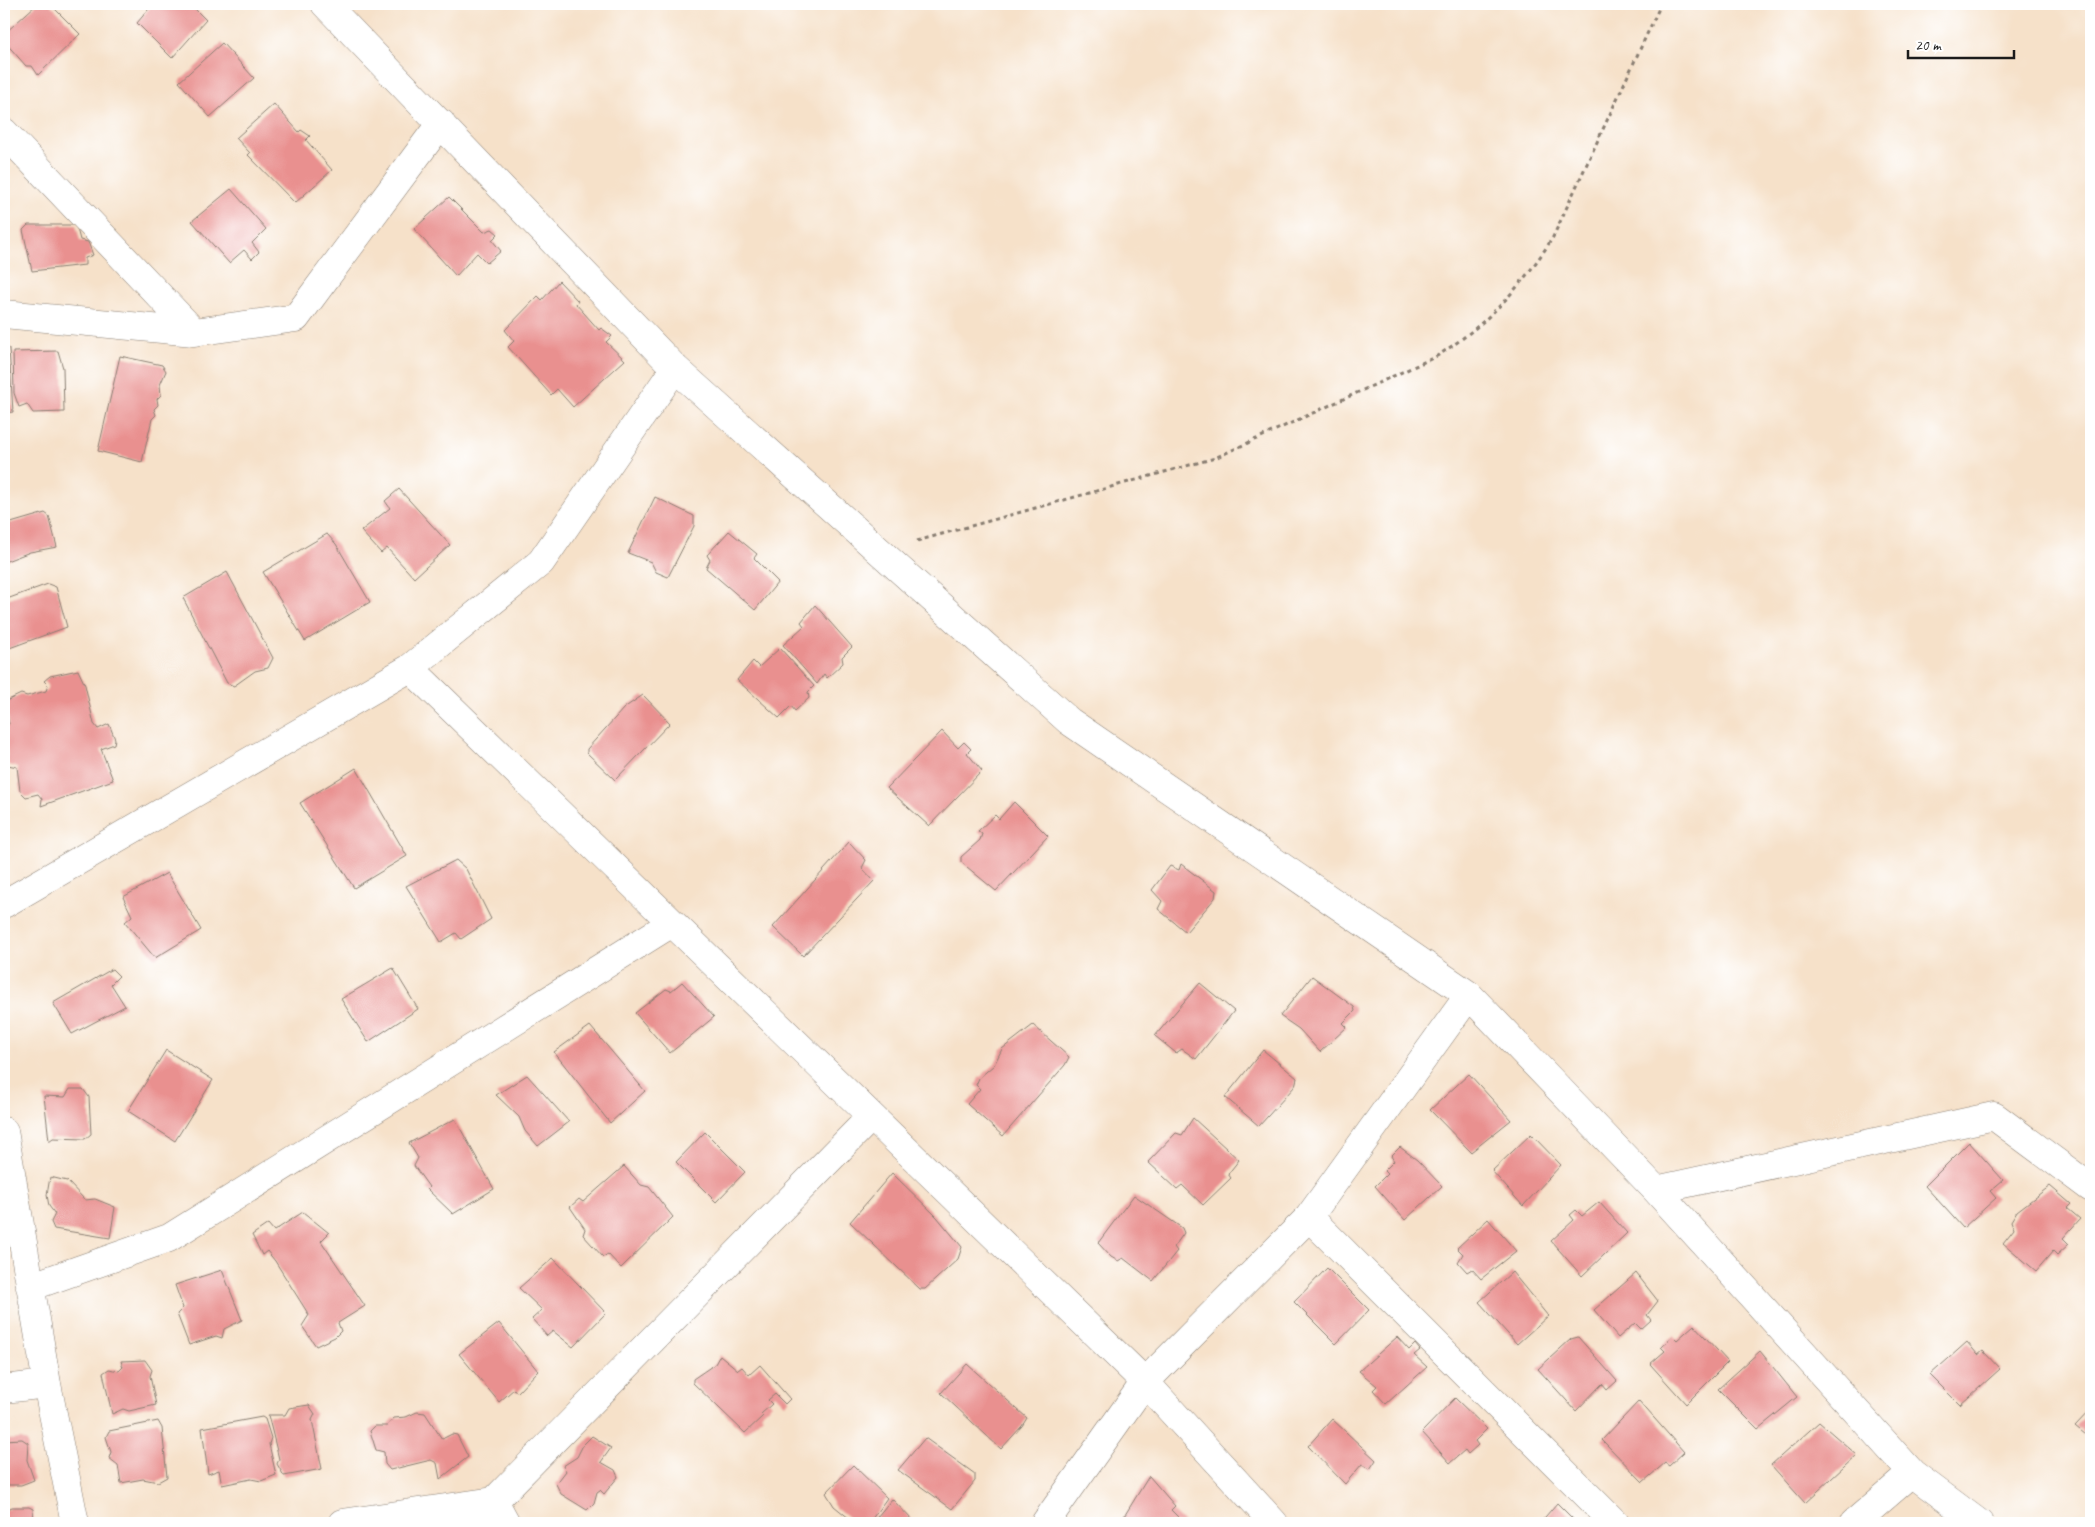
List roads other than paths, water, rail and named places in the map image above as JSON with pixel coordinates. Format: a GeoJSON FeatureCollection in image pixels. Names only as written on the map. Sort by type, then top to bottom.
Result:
{"type":"FeatureCollection","features":[{"type":"Feature","properties":{"kind":"street"},"geometry":{"type":"LineString","coordinates":[[325,4],[675,368],[1069,721],[1469,995],[1656,1190],[1912,1473],[1980,1523]]}},
{"type":"Feature","properties":{"kind":"street"},"geometry":{"type":"LineString","coordinates":[[4,314],[194,332],[296,318],[440,124]]}},
{"type":"Feature","properties":{"kind":"street"},"geometry":{"type":"LineString","coordinates":[[4,132],[194,332]]}},
{"type":"Feature","properties":{"kind":"street"},"geometry":{"type":"LineString","coordinates":[[4,904],[410,668],[541,562],[675,368]]}},
{"type":"Feature","properties":{"kind":"street"},"geometry":{"type":"LineString","coordinates":[[410,668],[1145,1382],[1274,1523]]}},
{"type":"Feature","properties":{"kind":"street"},"geometry":{"type":"LineString","coordinates":[[30,1287],[169,1238],[672,923]]}},
{"type":"Feature","properties":{"kind":"street"},"geometry":{"type":"LineString","coordinates":[[1045,1523],[1145,1382],[1309,1218],[1469,995]]}},
{"type":"Feature","properties":{"kind":"street"},"geometry":{"type":"LineString","coordinates":[[1656,1190],[1994,1116],[2091,1188]]}},
{"type":"Feature","properties":{"kind":"street"},"geometry":{"type":"LineString","coordinates":[[342,1523],[500,1512],[871,1117]]}},
{"type":"Feature","properties":{"kind":"street"},"geometry":{"type":"LineString","coordinates":[[4,1130],[47,1384],[75,1523]]}},
{"type":"Feature","properties":{"kind":"street"},"geometry":{"type":"LineString","coordinates":[[1309,1218],[1615,1523]]}},
{"type":"Feature","properties":{"kind":"street"},"geometry":{"type":"LineString","coordinates":[[4,1389],[47,1384]]}},
{"type":"Feature","properties":{"kind":"street"},"geometry":{"type":"LineString","coordinates":[[1854,1523],[1912,1473]]}}]}
